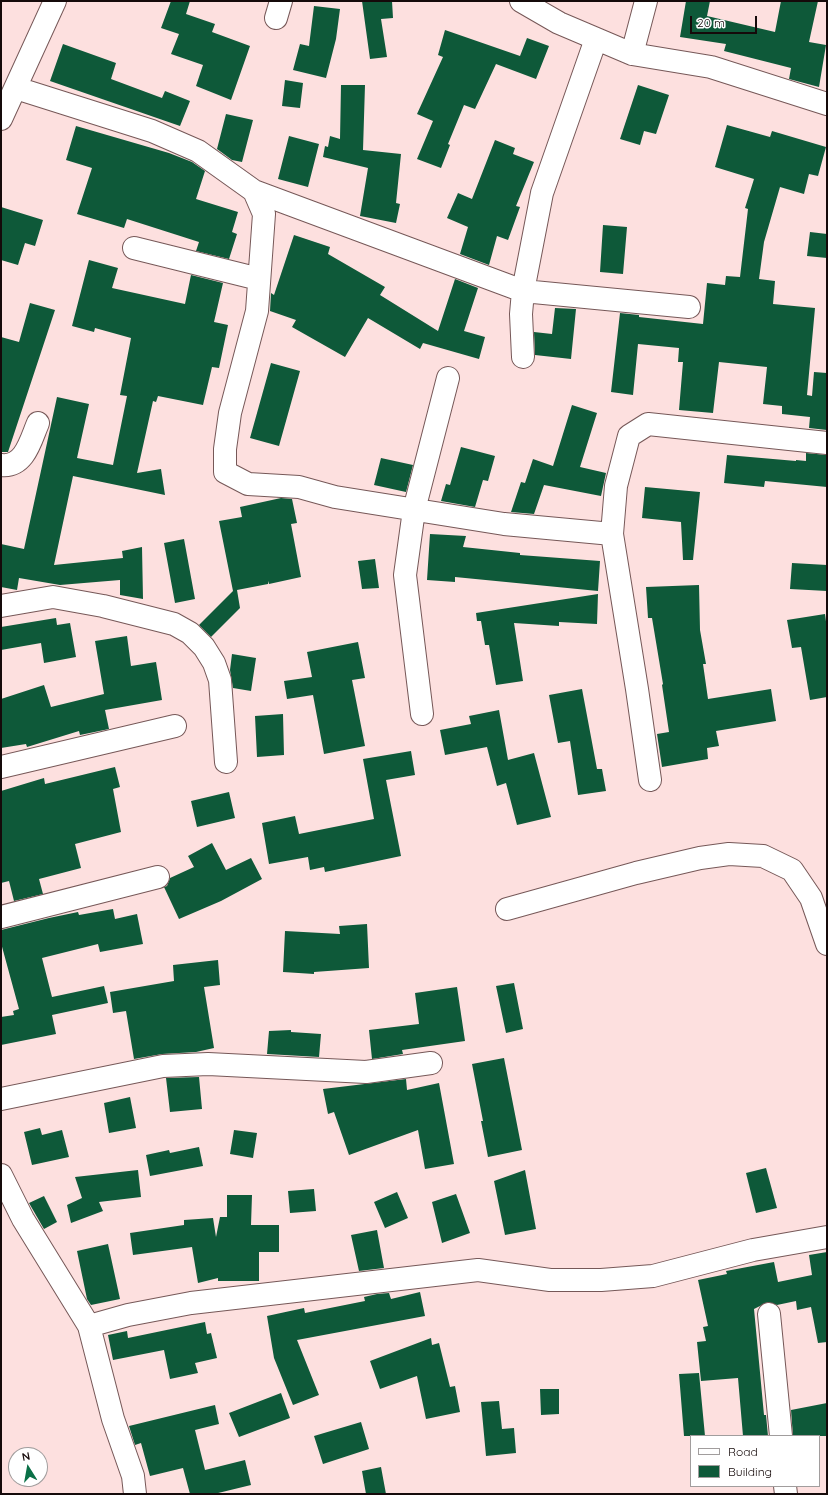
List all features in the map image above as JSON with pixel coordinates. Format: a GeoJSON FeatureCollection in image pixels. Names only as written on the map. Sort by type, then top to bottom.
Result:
{"type":"FeatureCollection","features":[{"type":"Feature","properties":{"kind":"street"},"geometry":{"type":"LineString","coordinates":[[55,1],[7,103],[152,131],[198,151],[254,190],[523,291],[689,307]]}},
{"type":"Feature","properties":{"kind":"street"},"geometry":{"type":"LineString","coordinates":[[520,1],[559,24],[632,54],[711,67],[827,104]]}},
{"type":"Feature","properties":{"kind":"street"},"geometry":{"type":"LineString","coordinates":[[632,54],[646,1]]}},
{"type":"Feature","properties":{"kind":"street"},"geometry":{"type":"LineString","coordinates":[[523,357],[521,314],[523,291],[542,193],[596,38]]}},
{"type":"Feature","properties":{"kind":"street"},"geometry":{"type":"LineString","coordinates":[[254,190],[264,214],[257,311],[230,413],[225,450],[225,472],[248,484],[299,487],[335,497],[504,524],[612,534]]}},
{"type":"Feature","properties":{"kind":"street"},"geometry":{"type":"LineString","coordinates":[[134,248],[259,279]]}},
{"type":"Feature","properties":{"kind":"street"},"geometry":{"type":"LineString","coordinates":[[422,714],[405,575],[414,510],[448,378]]}},
{"type":"Feature","properties":{"kind":"street"},"geometry":{"type":"LineString","coordinates":[[1,464],[13,464],[22,458],[38,422]]}},
{"type":"Feature","properties":{"kind":"street"},"geometry":{"type":"LineString","coordinates":[[650,780],[612,534],[616,486],[629,436],[648,424],[827,443]]}},
{"type":"Feature","properties":{"kind":"street"},"geometry":{"type":"LineString","coordinates":[[1,606],[53,597],[103,606],[174,624],[190,633],[204,647],[214,663],[220,680],[226,762]]}},
{"type":"Feature","properties":{"kind":"street"},"geometry":{"type":"LineString","coordinates":[[1,767],[175,726]]}},
{"type":"Feature","properties":{"kind":"street"},"geometry":{"type":"LineString","coordinates":[[507,909],[636,873],[700,858],[729,854],[763,856],[792,870],[811,898],[827,944]]}},
{"type":"Feature","properties":{"kind":"street"},"geometry":{"type":"LineString","coordinates":[[1,917],[158,878]]}},
{"type":"Feature","properties":{"kind":"street"},"geometry":{"type":"LineString","coordinates":[[1,1099],[164,1066],[208,1064],[366,1072],[431,1063]]}},
{"type":"Feature","properties":{"kind":"street"},"geometry":{"type":"LineString","coordinates":[[1,1175],[23,1219],[89,1326],[113,1419],[133,1476],[135,1494]]}},
{"type":"Feature","properties":{"kind":"street"},"geometry":{"type":"LineString","coordinates":[[89,1326],[191,1302],[478,1270],[550,1280],[601,1280],[653,1276],[753,1250],[827,1237]]}},
{"type":"Feature","properties":{"kind":"street"},"geometry":{"type":"LineString","coordinates":[[769,1314],[781,1435]]}},
{"type":"Feature","properties":{"kind":"building"},"geometry":{"type":"Polygon","coordinates":[[[171,1],[190,1],[186,14],[215,24],[212,32],[250,46],[231,100],[196,86],[203,65],[171,54],[179,34],[161,28],[171,1]]]}},
{"type":"Feature","properties":{"kind":"building"},"geometry":{"type":"Polygon","coordinates":[[[362,1],[392,1],[393,18],[381,19],[387,57],[370,59],[362,1]]]}},
{"type":"Feature","properties":{"kind":"building"},"geometry":{"type":"Polygon","coordinates":[[[686,1],[710,1],[707,16],[775,32],[781,1],[818,1],[809,42],[826,45],[819,87],[789,79],[791,68],[724,51],[726,44],[680,37],[686,1]]]}},
{"type":"Feature","properties":{"kind":"building"},"geometry":{"type":"Polygon","coordinates":[[[314,6],[340,9],[336,39],[326,78],[293,70],[300,44],[309,46],[314,6]]]}},
{"type":"Feature","properties":{"kind":"building"},"geometry":{"type":"Polygon","coordinates":[[[445,30],[520,56],[527,38],[549,46],[536,79],[496,64],[475,109],[464,105],[448,144],[450,145],[441,168],[417,159],[433,121],[417,114],[443,57],[438,55],[445,30]]]}},
{"type":"Feature","properties":{"kind":"building"},"geometry":{"type":"Polygon","coordinates":[[[63,44],[116,63],[111,79],[162,98],[165,91],[190,101],[180,126],[50,81],[63,44]]]}},
{"type":"Feature","properties":{"kind":"building"},"geometry":{"type":"Polygon","coordinates":[[[285,80],[303,83],[300,108],[282,106],[285,80]]]}},
{"type":"Feature","properties":{"kind":"building"},"geometry":{"type":"Polygon","coordinates":[[[341,85],[365,85],[363,150],[401,154],[396,203],[400,204],[396,223],[360,216],[368,168],[323,157],[325,146],[328,147],[330,136],[340,139],[341,85]]]}},
{"type":"Feature","properties":{"kind":"building"},"geometry":{"type":"Polygon","coordinates":[[[638,85],[669,95],[656,134],[644,131],[640,145],[620,139],[638,85]]]}},
{"type":"Feature","properties":{"kind":"building"},"geometry":{"type":"Polygon","coordinates":[[[226,114],[253,120],[242,162],[232,160],[217,149],[226,114]]]}},
{"type":"Feature","properties":{"kind":"building"},"geometry":{"type":"Polygon","coordinates":[[[727,125],[770,137],[772,131],[826,147],[818,176],[809,174],[804,194],[780,187],[764,242],[759,279],[775,281],[773,304],[815,308],[807,395],[812,396],[814,372],[827,373],[827,430],[809,428],[810,417],[782,414],[782,406],[763,404],[767,367],[719,362],[713,413],[679,410],[683,362],[678,362],[679,348],[638,344],[633,395],[611,392],[620,313],[639,315],[639,317],[703,324],[707,283],[725,285],[726,276],[740,277],[748,209],[745,208],[754,179],[715,167],[727,125]]]}},
{"type":"Feature","properties":{"kind":"building"},"geometry":{"type":"Polygon","coordinates":[[[76,126],[169,153],[192,162],[205,171],[196,199],[238,212],[232,232],[237,234],[229,259],[196,251],[199,242],[127,219],[124,228],[77,214],[92,168],[66,160],[76,126]]]}},
{"type":"Feature","properties":{"kind":"building"},"geometry":{"type":"Polygon","coordinates":[[[289,136],[319,144],[308,187],[278,179],[289,136]]]}},
{"type":"Feature","properties":{"kind":"building"},"geometry":{"type":"Polygon","coordinates":[[[495,140],[515,148],[513,154],[534,162],[516,206],[520,207],[508,240],[497,236],[489,265],[460,254],[468,227],[447,218],[458,193],[472,199],[495,140]]]}},
{"type":"Feature","properties":{"kind":"building"},"geometry":{"type":"Polygon","coordinates":[[[1,207],[43,220],[35,246],[25,243],[18,265],[1,260],[1,207]]]}},
{"type":"Feature","properties":{"kind":"building"},"geometry":{"type":"Polygon","coordinates":[[[603,225],[627,227],[623,274],[600,272],[603,225]]]}},
{"type":"Feature","properties":{"kind":"building"},"geometry":{"type":"Polygon","coordinates":[[[810,232],[827,234],[827,258],[807,256],[810,232]]]}},
{"type":"Feature","properties":{"kind":"building"},"geometry":{"type":"Polygon","coordinates":[[[294,235],[330,247],[328,254],[385,287],[380,295],[438,331],[455,279],[478,288],[464,331],[485,337],[479,359],[423,343],[420,349],[368,318],[345,357],[292,327],[296,320],[270,311],[271,293],[274,295],[294,235]]]}},
{"type":"Feature","properties":{"kind":"building"},"geometry":{"type":"Polygon","coordinates":[[[89,260],[118,268],[112,288],[185,304],[191,275],[223,283],[214,322],[228,325],[219,368],[212,367],[203,405],[158,396],[156,402],[153,401],[137,473],[161,469],[165,495],[73,476],[54,565],[123,558],[122,551],[142,547],[143,599],[120,595],[120,580],[60,585],[19,578],[17,590],[1,587],[1,544],[24,549],[57,397],[89,404],[77,458],[113,465],[127,396],[120,395],[131,338],[95,328],[94,332],[72,326],[89,260]]]}},
{"type":"Feature","properties":{"kind":"building"},"geometry":{"type":"Polygon","coordinates":[[[30,303],[55,310],[8,452],[1,452],[1,337],[19,342],[30,303]]]}},
{"type":"Feature","properties":{"kind":"building"},"geometry":{"type":"Polygon","coordinates":[[[555,308],[576,309],[571,359],[535,355],[534,332],[552,334],[555,308]]]}},
{"type":"Feature","properties":{"kind":"building"},"geometry":{"type":"Polygon","coordinates":[[[271,363],[300,371],[279,446],[250,438],[271,363]]]}},
{"type":"Feature","properties":{"kind":"building"},"geometry":{"type":"Polygon","coordinates":[[[572,405],[597,413],[580,467],[606,473],[601,496],[544,485],[534,514],[511,512],[521,482],[525,483],[533,459],[553,466],[572,405]]]}},
{"type":"Feature","properties":{"kind":"building"},"geometry":{"type":"Polygon","coordinates":[[[461,447],[495,456],[488,481],[483,480],[475,507],[441,501],[446,484],[450,485],[461,447]]]}},
{"type":"Feature","properties":{"kind":"building"},"geometry":{"type":"Polygon","coordinates":[[[806,453],[827,455],[827,487],[765,481],[764,487],[724,483],[727,455],[806,461],[806,453]]]}},
{"type":"Feature","properties":{"kind":"building"},"geometry":{"type":"Polygon","coordinates":[[[381,458],[413,465],[406,492],[374,485],[381,458]]]}},
{"type":"Feature","properties":{"kind":"building"},"geometry":{"type":"Polygon","coordinates":[[[645,487],[700,492],[693,560],[683,560],[681,522],[642,518],[645,487]]]}},
{"type":"Feature","properties":{"kind":"building"},"geometry":{"type":"Polygon","coordinates":[[[281,498],[292,499],[297,523],[291,524],[301,577],[269,584],[269,581],[268,584],[237,590],[240,608],[211,637],[199,625],[233,591],[219,521],[242,517],[240,507],[281,498]]]}},
{"type":"Feature","properties":{"kind":"building"},"geometry":{"type":"Polygon","coordinates":[[[430,534],[466,536],[463,547],[520,553],[520,555],[600,561],[598,591],[455,577],[455,582],[427,580],[430,534]]]}},
{"type":"Feature","properties":{"kind":"building"},"geometry":{"type":"Polygon","coordinates":[[[184,539],[195,599],[175,603],[164,543],[184,539]]]}},
{"type":"Feature","properties":{"kind":"building"},"geometry":{"type":"Polygon","coordinates":[[[375,559],[379,588],[362,589],[358,561],[375,559]]]}},
{"type":"Feature","properties":{"kind":"building"},"geometry":{"type":"Polygon","coordinates":[[[792,563],[827,565],[827,591],[790,589],[792,563]]]}},
{"type":"Feature","properties":{"kind":"building"},"geometry":{"type":"Polygon","coordinates":[[[699,585],[700,630],[706,664],[703,664],[708,699],[771,689],[776,721],[716,731],[719,746],[707,748],[708,759],[662,767],[657,734],[669,732],[652,618],[648,618],[646,587],[699,585]]]}},
{"type":"Feature","properties":{"kind":"building"},"geometry":{"type":"Polygon","coordinates":[[[598,594],[597,624],[559,622],[559,626],[514,623],[523,681],[496,685],[489,645],[485,645],[481,621],[477,621],[476,613],[598,594]]]}},
{"type":"Feature","properties":{"kind":"building"},"geometry":{"type":"Polygon","coordinates":[[[825,614],[827,629],[827,697],[810,700],[801,647],[792,648],[787,620],[825,614]]]}},
{"type":"Feature","properties":{"kind":"building"},"geometry":{"type":"Polygon","coordinates":[[[56,618],[57,625],[70,623],[76,657],[44,663],[41,643],[1,650],[1,627],[56,618]]]}},
{"type":"Feature","properties":{"kind":"building"},"geometry":{"type":"Polygon","coordinates":[[[127,636],[131,666],[156,662],[162,700],[105,710],[109,729],[80,735],[79,731],[27,747],[26,744],[1,748],[1,699],[44,685],[51,707],[104,694],[95,641],[127,636]]]}},
{"type":"Feature","properties":{"kind":"building"},"geometry":{"type":"Polygon","coordinates":[[[358,642],[365,678],[352,680],[365,746],[324,754],[313,695],[287,699],[284,681],[312,677],[307,652],[358,642]]]}},
{"type":"Feature","properties":{"kind":"building"},"geometry":{"type":"Polygon","coordinates":[[[232,654],[256,658],[251,691],[233,688],[230,670],[232,654]]]}},
{"type":"Feature","properties":{"kind":"building"},"geometry":{"type":"Polygon","coordinates":[[[582,689],[597,769],[602,769],[606,791],[578,795],[570,741],[558,743],[549,695],[582,689]]]}},
{"type":"Feature","properties":{"kind":"building"},"geometry":{"type":"Polygon","coordinates":[[[499,710],[508,760],[534,753],[551,817],[517,825],[506,783],[497,786],[487,747],[445,755],[440,730],[471,724],[469,716],[499,710]]]}},
{"type":"Feature","properties":{"kind":"building"},"geometry":{"type":"Polygon","coordinates":[[[283,714],[284,755],[257,757],[255,716],[283,714]]]}},
{"type":"Feature","properties":{"kind":"building"},"geometry":{"type":"Polygon","coordinates":[[[411,751],[415,775],[386,780],[401,856],[325,872],[324,867],[310,870],[308,857],[269,864],[262,823],[295,816],[299,834],[374,819],[363,759],[411,751]]]}},
{"type":"Feature","properties":{"kind":"building"},"geometry":{"type":"Polygon","coordinates":[[[115,767],[120,787],[113,789],[121,832],[75,844],[81,868],[39,879],[43,894],[14,901],[9,881],[1,883],[1,791],[44,778],[45,784],[115,767]]]}},
{"type":"Feature","properties":{"kind":"building"},"geometry":{"type":"Polygon","coordinates":[[[229,792],[235,818],[197,827],[191,801],[229,792]]]}},
{"type":"Feature","properties":{"kind":"building"},"geometry":{"type":"Polygon","coordinates":[[[212,843],[226,870],[251,858],[262,879],[221,901],[179,919],[164,887],[167,886],[170,878],[194,867],[188,856],[212,843]]]}},
{"type":"Feature","properties":{"kind":"building"},"geometry":{"type":"Polygon","coordinates":[[[113,909],[115,919],[137,914],[143,944],[100,952],[98,944],[42,958],[52,997],[104,986],[108,1003],[52,1015],[56,1034],[1,1045],[1,1017],[14,1015],[13,1011],[19,1009],[1,943],[1,930],[78,912],[79,915],[113,909]]]}},
{"type":"Feature","properties":{"kind":"building"},"geometry":{"type":"Polygon","coordinates":[[[367,924],[369,968],[314,972],[314,974],[283,972],[285,931],[340,934],[339,926],[367,924]]]}},
{"type":"Feature","properties":{"kind":"building"},"geometry":{"type":"Polygon","coordinates":[[[218,960],[220,985],[204,987],[214,1048],[196,1052],[162,1054],[134,1059],[126,1011],[113,1013],[110,992],[174,981],[173,965],[218,960]]]}},
{"type":"Feature","properties":{"kind":"building"},"geometry":{"type":"Polygon","coordinates":[[[514,983],[523,1029],[506,1033],[496,986],[514,983]]]}},
{"type":"Feature","properties":{"kind":"building"},"geometry":{"type":"Polygon","coordinates":[[[457,987],[465,1041],[402,1050],[403,1054],[372,1059],[369,1030],[419,1024],[415,993],[457,987]]]}},
{"type":"Feature","properties":{"kind":"building"},"geometry":{"type":"Polygon","coordinates":[[[291,1030],[291,1032],[321,1034],[319,1057],[267,1054],[269,1031],[291,1030]]]}},
{"type":"Feature","properties":{"kind":"building"},"geometry":{"type":"Polygon","coordinates":[[[504,1058],[522,1150],[488,1157],[472,1064],[504,1058]]]}},
{"type":"Feature","properties":{"kind":"building"},"geometry":{"type":"Polygon","coordinates":[[[199,1077],[202,1109],[170,1112],[166,1078],[199,1077]]]}},
{"type":"Feature","properties":{"kind":"building"},"geometry":{"type":"Polygon","coordinates":[[[406,1079],[407,1090],[439,1083],[454,1164],[425,1169],[418,1130],[349,1155],[334,1112],[328,1114],[323,1089],[406,1079]]]}},
{"type":"Feature","properties":{"kind":"building"},"geometry":{"type":"Polygon","coordinates":[[[130,1097],[136,1128],[109,1133],[104,1103],[130,1097]]]}},
{"type":"Feature","properties":{"kind":"building"},"geometry":{"type":"Polygon","coordinates":[[[40,1128],[42,1135],[62,1130],[69,1157],[32,1165],[24,1132],[40,1128]]]}},
{"type":"Feature","properties":{"kind":"building"},"geometry":{"type":"Polygon","coordinates":[[[234,1130],[257,1133],[253,1158],[230,1154],[234,1130]]]}},
{"type":"Feature","properties":{"kind":"building"},"geometry":{"type":"Polygon","coordinates":[[[199,1147],[203,1166],[150,1176],[146,1155],[169,1150],[170,1153],[199,1147]]]}},
{"type":"Feature","properties":{"kind":"building"},"geometry":{"type":"Polygon","coordinates":[[[766,1168],[777,1208],[756,1213],[746,1173],[766,1168]]]}},
{"type":"Feature","properties":{"kind":"building"},"geometry":{"type":"Polygon","coordinates":[[[138,1170],[141,1197],[99,1202],[103,1211],[71,1223],[67,1205],[82,1198],[75,1177],[138,1170]]]}},
{"type":"Feature","properties":{"kind":"building"},"geometry":{"type":"Polygon","coordinates":[[[525,1170],[536,1229],[505,1235],[494,1181],[525,1170]]]}},
{"type":"Feature","properties":{"kind":"building"},"geometry":{"type":"Polygon","coordinates":[[[314,1189],[316,1211],[290,1213],[288,1191],[314,1189]]]}},
{"type":"Feature","properties":{"kind":"building"},"geometry":{"type":"Polygon","coordinates":[[[397,1192],[408,1218],[385,1228],[374,1202],[397,1192]]]}},
{"type":"Feature","properties":{"kind":"building"},"geometry":{"type":"Polygon","coordinates":[[[456,1194],[470,1233],[442,1243],[432,1202],[456,1194]]]}},
{"type":"Feature","properties":{"kind":"building"},"geometry":{"type":"Polygon","coordinates":[[[227,1195],[252,1195],[251,1225],[279,1225],[279,1252],[259,1252],[259,1281],[218,1281],[218,1278],[198,1283],[192,1247],[133,1255],[130,1233],[184,1225],[184,1220],[213,1218],[216,1237],[220,1217],[227,1217],[227,1195]]]}},
{"type":"Feature","properties":{"kind":"building"},"geometry":{"type":"Polygon","coordinates":[[[44,1196],[57,1222],[44,1229],[29,1203],[44,1196]]]}},
{"type":"Feature","properties":{"kind":"building"},"geometry":{"type":"Polygon","coordinates":[[[377,1230],[384,1268],[359,1271],[351,1235],[377,1230]]]}},
{"type":"Feature","properties":{"kind":"building"},"geometry":{"type":"Polygon","coordinates":[[[108,1244],[120,1299],[91,1305],[87,1299],[77,1251],[108,1244]]]}},
{"type":"Feature","properties":{"kind":"building"},"geometry":{"type":"Polygon","coordinates":[[[827,1252],[827,1342],[818,1343],[811,1307],[797,1310],[796,1301],[777,1305],[768,1302],[754,1309],[764,1415],[766,1415],[768,1435],[743,1435],[738,1378],[701,1381],[697,1342],[706,1341],[703,1327],[708,1326],[698,1280],[727,1274],[726,1271],[774,1262],[778,1282],[812,1275],[809,1255],[827,1252]]]}},
{"type":"Feature","properties":{"kind":"building"},"geometry":{"type":"Polygon","coordinates":[[[420,1292],[425,1316],[297,1340],[319,1395],[293,1405],[274,1358],[267,1316],[304,1308],[305,1313],[365,1301],[364,1297],[377,1294],[389,1293],[391,1299],[420,1292]]]}},
{"type":"Feature","properties":{"kind":"building"},"geometry":{"type":"Polygon","coordinates":[[[205,1322],[207,1334],[211,1333],[217,1358],[195,1363],[198,1373],[170,1379],[164,1350],[113,1360],[108,1335],[127,1331],[128,1338],[205,1322]]]}},
{"type":"Feature","properties":{"kind":"building"},"geometry":{"type":"Polygon","coordinates":[[[431,1338],[432,1345],[439,1343],[450,1387],[455,1386],[460,1412],[426,1419],[417,1376],[380,1389],[370,1361],[431,1338]]]}},
{"type":"Feature","properties":{"kind":"building"},"geometry":{"type":"Polygon","coordinates":[[[699,1373],[705,1435],[684,1436],[679,1374],[699,1373]]]}},
{"type":"Feature","properties":{"kind":"building"},"geometry":{"type":"Polygon","coordinates":[[[540,1389],[559,1389],[559,1414],[541,1415],[540,1389]]]}},
{"type":"Feature","properties":{"kind":"building"},"geometry":{"type":"Polygon","coordinates":[[[281,1393],[290,1418],[239,1437],[229,1413],[281,1393]]]}},
{"type":"Feature","properties":{"kind":"building"},"geometry":{"type":"Polygon","coordinates":[[[499,1401],[502,1429],[514,1428],[516,1453],[486,1456],[481,1402],[499,1401]]]}},
{"type":"Feature","properties":{"kind":"building"},"geometry":{"type":"Polygon","coordinates":[[[827,1403],[827,1436],[793,1435],[791,1410],[827,1403]]]}},
{"type":"Feature","properties":{"kind":"building"},"geometry":{"type":"Polygon","coordinates":[[[215,1405],[219,1424],[195,1430],[205,1470],[245,1460],[251,1485],[214,1494],[190,1494],[183,1468],[150,1476],[141,1443],[135,1445],[129,1426],[215,1405]]]}},
{"type":"Feature","properties":{"kind":"building"},"geometry":{"type":"Polygon","coordinates":[[[361,1422],[369,1449],[323,1464],[314,1436],[361,1422]]]}},
{"type":"Feature","properties":{"kind":"building"},"geometry":{"type":"Polygon","coordinates":[[[381,1467],[386,1494],[366,1494],[362,1471],[381,1467]]]}}]}
